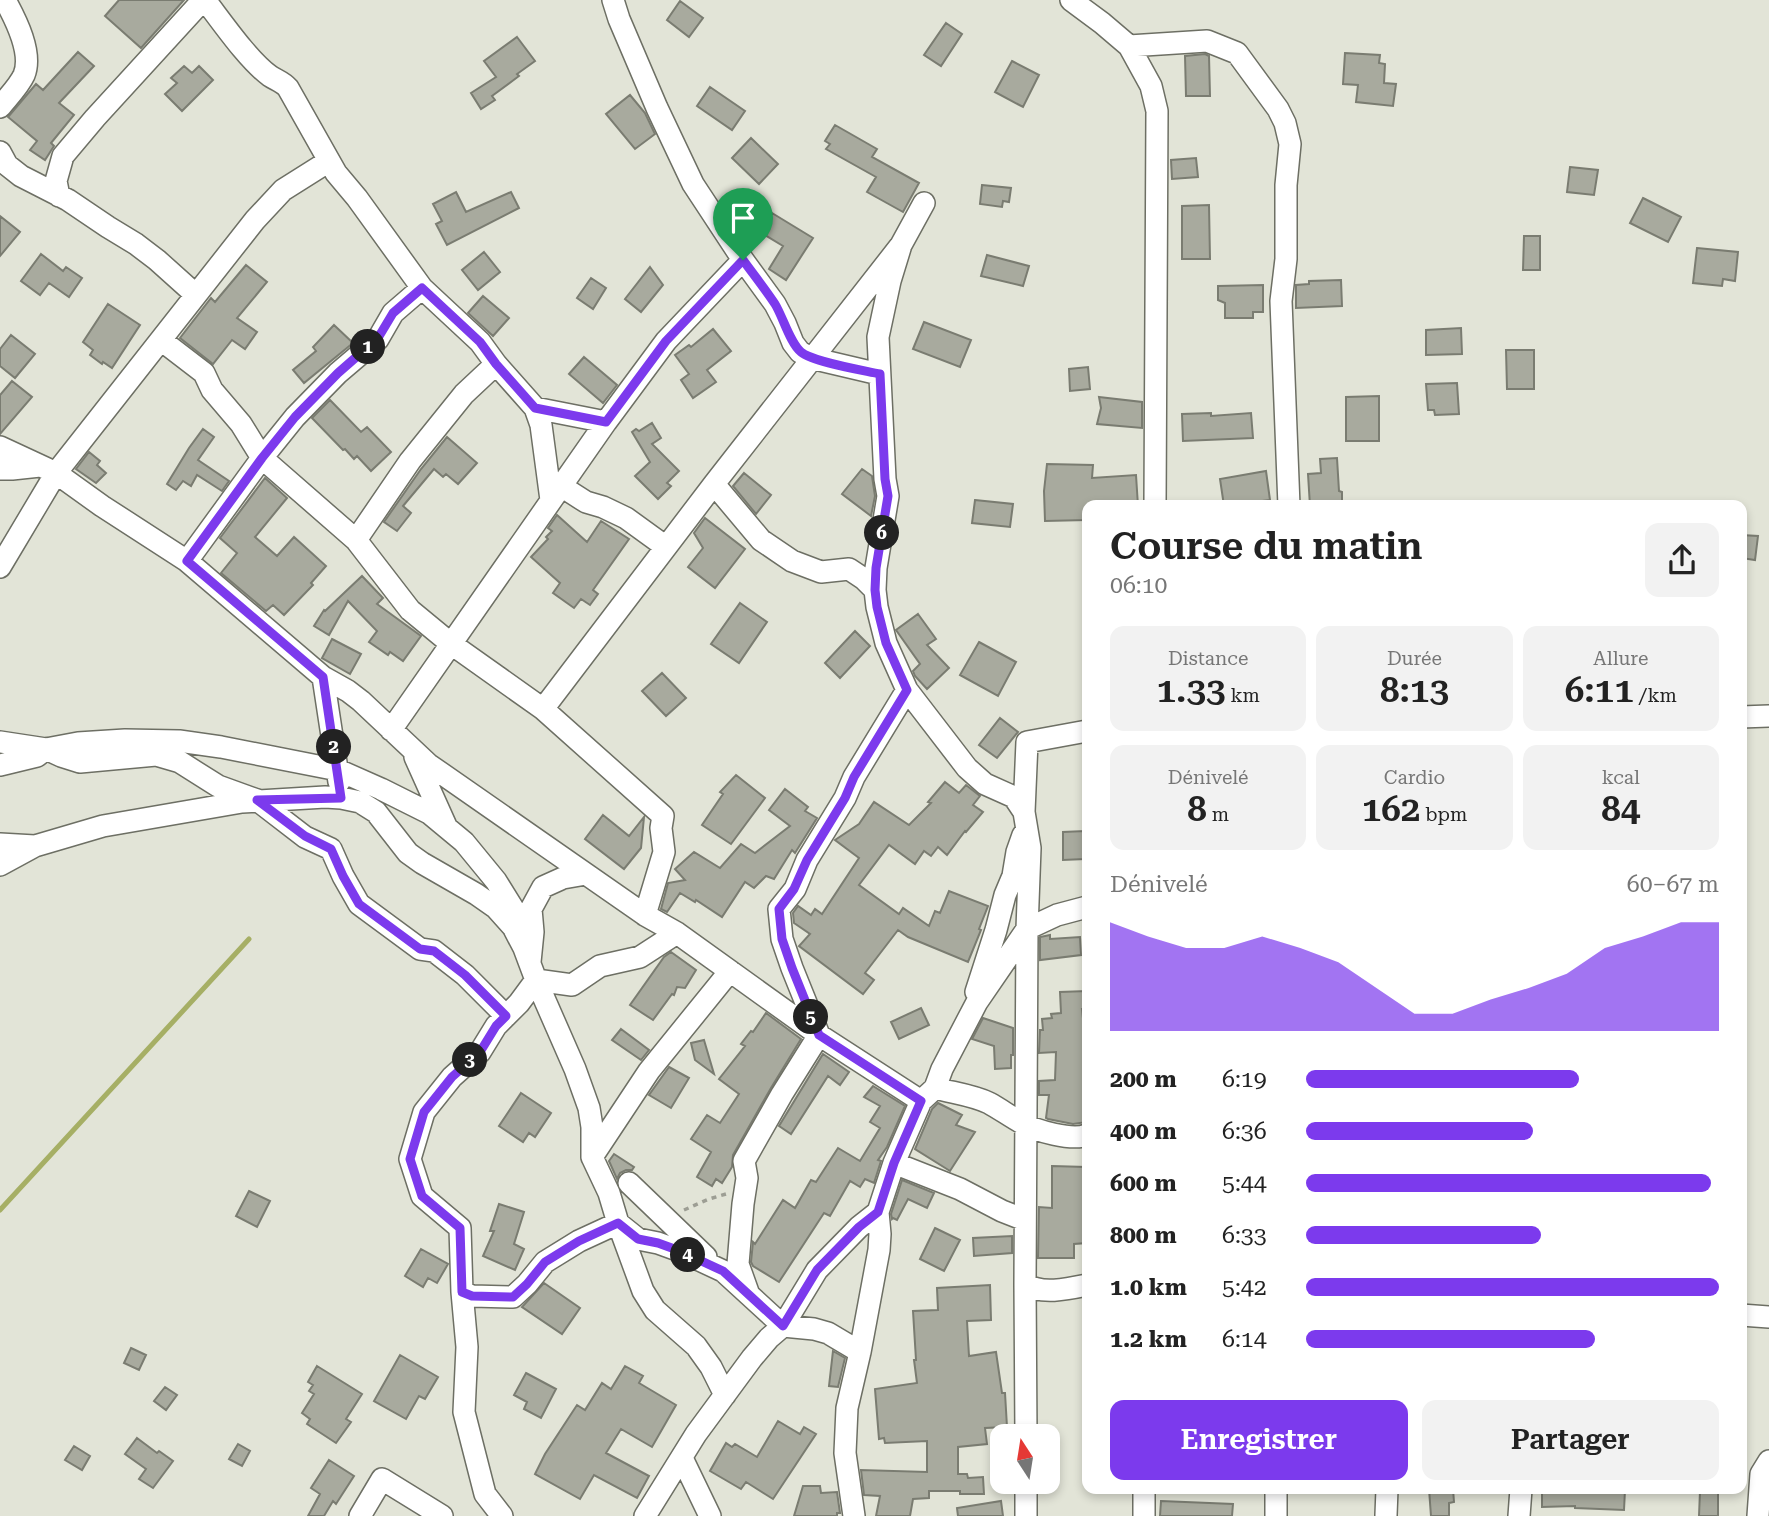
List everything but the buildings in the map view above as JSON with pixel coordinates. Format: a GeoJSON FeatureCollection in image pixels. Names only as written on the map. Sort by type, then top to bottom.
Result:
{"type":"FeatureCollection","features":[{"type":"Feature","properties":{"kind":"street"},"geometry":{"type":"LineString","coordinates":[[0,107],[23,78],[27,64],[25,46],[5,0]]}},
{"type":"Feature","properties":{"kind":"street"},"geometry":{"type":"LineString","coordinates":[[59,196],[56,181],[63,156],[204,0],[251,58],[288,88],[336,173],[422,288],[480,342],[535,408],[556,493]]}},
{"type":"Feature","properties":{"kind":"street"},"geometry":{"type":"LineString","coordinates":[[613,0],[646,82],[693,184],[775,304],[793,343],[800,352],[811,358],[880,374]]}},
{"type":"Feature","properties":{"kind":"street"},"geometry":{"type":"LineString","coordinates":[[1070,0],[1129,47],[1151,86],[1157,111],[1155,500]]}},
{"type":"Feature","properties":{"kind":"street"},"geometry":{"type":"LineString","coordinates":[[1129,47],[1207,41],[1237,53],[1278,108],[1285,123],[1290,144],[1282,301],[1289,500]]}},
{"type":"Feature","properties":{"kind":"street"},"geometry":{"type":"LineString","coordinates":[[0,152],[7,165],[21,176],[59,196],[136,244],[196,295]]}},
{"type":"Feature","properties":{"kind":"street"},"geometry":{"type":"LineString","coordinates":[[0,567],[48,469],[162,340],[255,220],[283,190],[329,160]]}},
{"type":"Feature","properties":{"kind":"street"},"geometry":{"type":"LineString","coordinates":[[923,202],[901,245],[878,337],[888,496],[875,590],[886,643],[907,690],[967,768],[985,784],[1014,797],[1025,820],[1013,876],[967,1020]]}},
{"type":"Feature","properties":{"kind":"street"},"geometry":{"type":"LineString","coordinates":[[543,709],[713,484],[901,245]]}},
{"type":"Feature","properties":{"kind":"street"},"geometry":{"type":"LineString","coordinates":[[391,730],[606,422],[666,341],[743,260]]}},
{"type":"Feature","properties":{"kind":"street"},"geometry":{"type":"LineString","coordinates":[[187,561],[295,417],[378,338],[393,313],[422,288]]}},
{"type":"Feature","properties":{"kind":"street"},"geometry":{"type":"LineString","coordinates":[[162,340],[204,373],[212,390],[241,424],[262,458],[356,540],[410,610],[450,643],[543,709],[663,817],[661,828],[664,852],[645,915]]}},
{"type":"Feature","properties":{"kind":"street"},"geometry":{"type":"LineString","coordinates":[[356,540],[410,461],[464,394],[496,364]]}},
{"type":"Feature","properties":{"kind":"street"},"geometry":{"type":"LineString","coordinates":[[535,408],[606,422]]}},
{"type":"Feature","properties":{"kind":"street"},"geometry":{"type":"LineString","coordinates":[[0,447],[48,469],[187,561],[323,677],[361,701],[428,764],[645,915],[677,933],[819,1035],[928,1094],[972,1097],[989,1103],[1026,1125],[1059,1135],[1082,1137]]}},
{"type":"Feature","properties":{"kind":"street"},"geometry":{"type":"LineString","coordinates":[[0,469],[48,469]]}},
{"type":"Feature","properties":{"kind":"street"},"geometry":{"type":"LineString","coordinates":[[713,484],[761,540],[792,561],[821,572],[849,569],[875,590]]}},
{"type":"Feature","properties":{"kind":"street"},"geometry":{"type":"LineString","coordinates":[[556,493],[603,507],[626,519],[666,547]]}},
{"type":"Feature","properties":{"kind":"street"},"geometry":{"type":"LineString","coordinates":[[323,677],[341,798]]}},
{"type":"Feature","properties":{"kind":"street"},"geometry":{"type":"LineString","coordinates":[[819,1035],[782,939],[779,909],[794,889],[807,860],[845,798],[854,777],[907,690]]}},
{"type":"Feature","properties":{"kind":"street"},"geometry":{"type":"LineString","coordinates":[[1747,717],[1769,716]]}},
{"type":"Feature","properties":{"kind":"street"},"geometry":{"type":"LineString","coordinates":[[1026,1424],[1027,929],[1030,848],[1025,820],[1027,742],[1082,732]]}},
{"type":"Feature","properties":{"kind":"street"},"geometry":{"type":"LineString","coordinates":[[0,765],[37,756],[46,749],[78,743],[179,741],[338,769],[429,813],[464,842],[496,881],[519,918],[533,972]]}},
{"type":"Feature","properties":{"kind":"street"},"geometry":{"type":"LineString","coordinates":[[0,742],[46,749],[80,762],[156,755],[180,762],[218,786],[257,800],[305,836],[331,849],[359,904],[420,949],[434,951],[465,975],[506,1016]]}},
{"type":"Feature","properties":{"kind":"street"},"geometry":{"type":"LineString","coordinates":[[411,748],[447,828]]}},
{"type":"Feature","properties":{"kind":"street"},"geometry":{"type":"LineString","coordinates":[[0,865],[35,846],[103,826],[257,800],[341,798],[360,802],[376,812],[408,853],[477,894],[496,908],[513,927],[590,1108],[592,1157],[609,1193],[643,1291],[655,1310],[696,1346],[711,1367],[725,1395]]}},
{"type":"Feature","properties":{"kind":"street"},"geometry":{"type":"LineString","coordinates":[[0,844],[35,846]]}},
{"type":"Feature","properties":{"kind":"street"},"geometry":{"type":"LineString","coordinates":[[502,1516],[485,1494],[464,1412],[467,1347],[460,1228],[422,1196],[410,1159],[424,1112],[452,1077],[480,1052],[496,1026],[519,1003],[533,972],[531,909],[543,887],[564,878],[586,874]]}},
{"type":"Feature","properties":{"kind":"street"},"geometry":{"type":"LineString","coordinates":[[854,1516],[845,1453],[847,1408],[880,1250],[878,1212],[894,1163],[977,1002],[1027,929],[1057,915],[1082,908]]}},
{"type":"Feature","properties":{"kind":"street"},"geometry":{"type":"LineString","coordinates":[[533,972],[572,985],[600,966],[640,957],[677,933]]}},
{"type":"Feature","properties":{"kind":"street"},"geometry":{"type":"LineString","coordinates":[[592,1157],[649,1070],[730,971]]}},
{"type":"Feature","properties":{"kind":"street"},"geometry":{"type":"LineString","coordinates":[[748,1294],[738,1264],[747,1178],[744,1161],[819,1035]]}},
{"type":"Feature","properties":{"kind":"street"},"geometry":{"type":"LineString","coordinates":[[894,1163],[960,1189],[1025,1220]]}},
{"type":"Feature","properties":{"kind":"street"},"geometry":{"type":"LineString","coordinates":[[629,1183],[717,1268]]}},
{"type":"Feature","properties":{"kind":"street"},"geometry":{"type":"LineString","coordinates":[[645,1516],[725,1395],[752,1358],[783,1326],[817,1270],[859,1227],[878,1212]]}},
{"type":"Feature","properties":{"kind":"street"},"geometry":{"type":"LineString","coordinates":[[462,1292],[472,1296],[513,1297],[545,1262],[579,1241],[618,1223]]}},
{"type":"Feature","properties":{"kind":"street"},"geometry":{"type":"LineString","coordinates":[[618,1223],[638,1239],[680,1251],[723,1271],[783,1326],[828,1333],[860,1352]]}},
{"type":"Feature","properties":{"kind":"street"},"geometry":{"type":"LineString","coordinates":[[1025,1284],[1032,1288],[1048,1290],[1082,1287]]}},
{"type":"Feature","properties":{"kind":"street"},"geometry":{"type":"LineString","coordinates":[[1747,1315],[1769,1317]]}},
{"type":"Feature","properties":{"kind":"street"},"geometry":{"type":"LineString","coordinates":[[681,1458],[710,1516]]}},
{"type":"Feature","properties":{"kind":"street"},"geometry":{"type":"LineString","coordinates":[[1758,1516],[1761,1474],[1769,1461]]}},
{"type":"Feature","properties":{"kind":"street"},"geometry":{"type":"LineString","coordinates":[[360,1516],[382,1479],[442,1516]]}},
{"type":"Feature","properties":{"kind":"street"},"geometry":{"type":"LineString","coordinates":[[1026,1494],[1026,1516]]}},
{"type":"Feature","properties":{"kind":"street"},"geometry":{"type":"LineString","coordinates":[[1144,1494],[1144,1516]]}},
{"type":"Feature","properties":{"kind":"street"},"geometry":{"type":"LineString","coordinates":[[1276,1494],[1276,1516]]}},
{"type":"Feature","properties":{"kind":"street"},"geometry":{"type":"LineString","coordinates":[[1378,1516],[1386,1516],[1387,1494]]}},
{"type":"Feature","properties":{"kind":"street"},"geometry":{"type":"LineString","coordinates":[[1519,1516],[1521,1494]]}},
{"type":"Feature","properties":{"kind":"waterway"},"geometry":{"type":"LineString","coordinates":[[0,1210],[249,939]]}},
{"type":"Feature","properties":{"kind":"route"},"geometry":{"type":"LineString","coordinates":[[743,260],[775,304],[800,352],[811,358],[880,374],[888,496],[875,590],[886,643],[907,690],[854,777],[845,798],[807,860],[794,889],[779,909],[782,939],[819,1035],[921,1101],[894,1163],[878,1212],[825,1260],[783,1326],[723,1271],[680,1251],[638,1239],[618,1223],[579,1241],[545,1262],[513,1297],[472,1296],[462,1292],[460,1228],[422,1196],[410,1159],[424,1112],[452,1077],[480,1052],[496,1026],[506,1016],[465,975],[434,951],[420,949],[359,904],[331,849],[305,836],[257,800],[341,798],[323,677],[187,561],[295,417],[338,373],[378,338],[393,313],[422,288],[480,342],[535,408],[606,422],[666,341],[743,260]]}}]}
